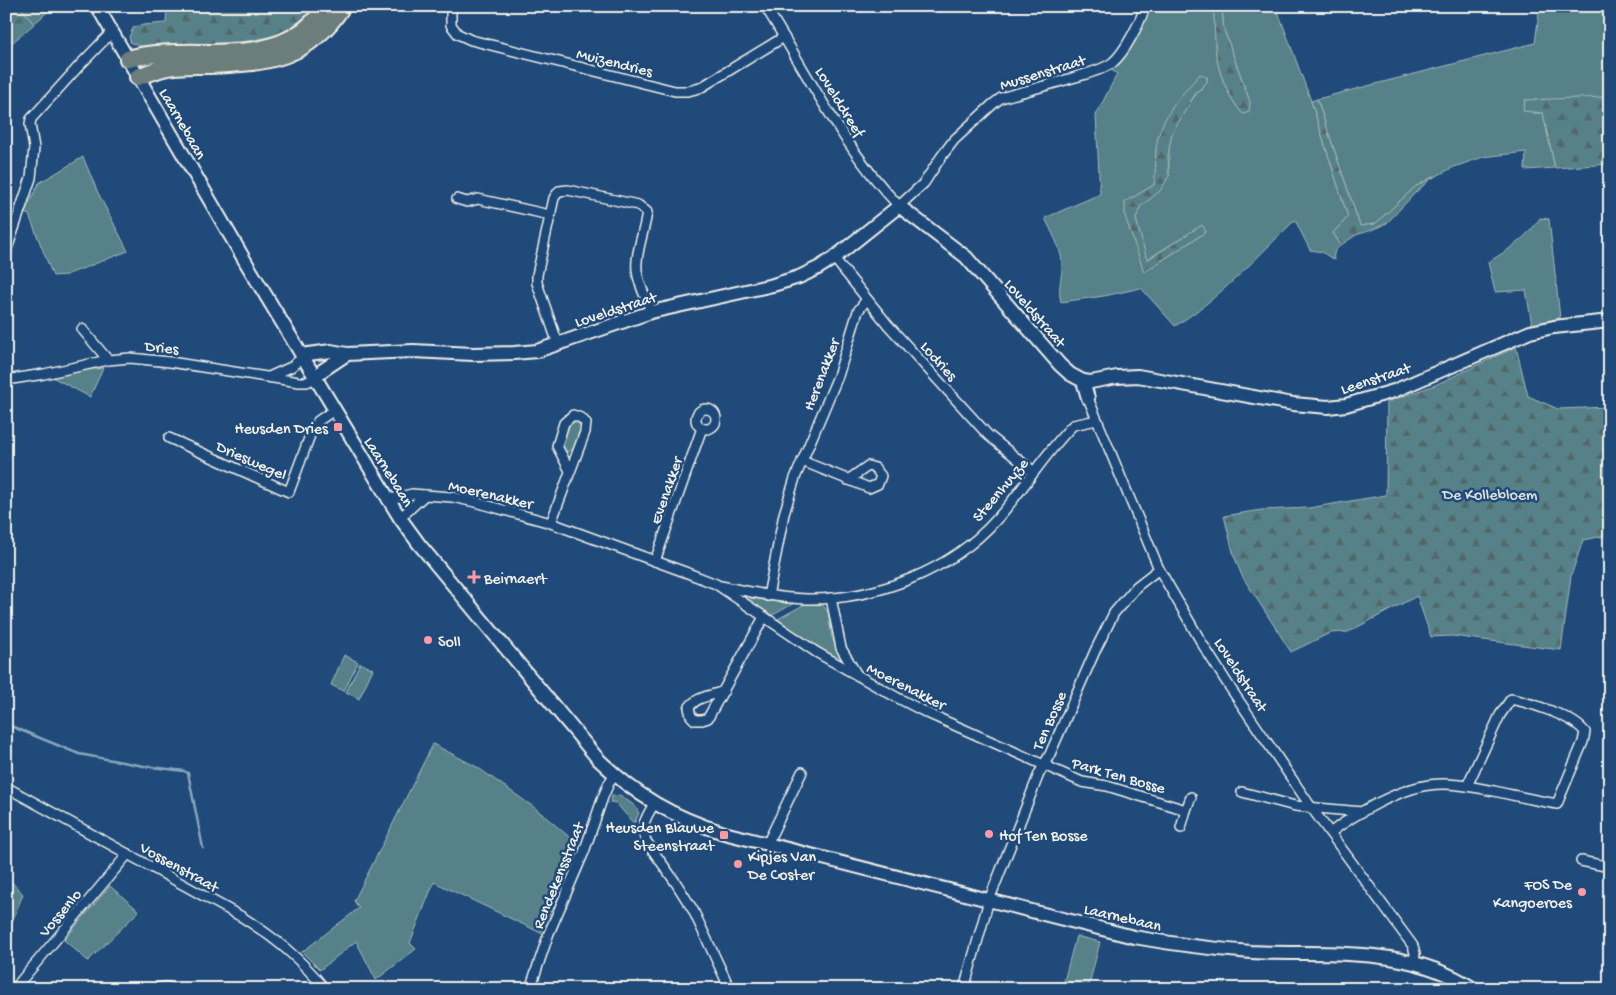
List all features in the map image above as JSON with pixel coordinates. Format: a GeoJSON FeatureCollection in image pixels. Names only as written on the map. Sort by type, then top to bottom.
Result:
{"type":"FeatureCollection","features":[{"type":"Feature","properties":{"kind":"highway"},"geometry":{"type":"LineString","coordinates":[[128,59],[163,54],[238,52],[266,48],[293,38],[305,30],[328,6]]}},
{"type":"Feature","properties":{"kind":"highway"},"geometry":{"type":"LineString","coordinates":[[138,77],[164,67],[251,63],[291,53],[304,46],[323,30],[342,6]]}},
{"type":"Feature","properties":{"kind":"street","name":"Laarnebaan"},"geometry":{"type":"LineString","coordinates":[[97,6],[387,500],[424,552],[579,737],[615,775],[652,807],[698,825],[767,844],[1134,937],[1175,944],[1251,952],[1385,956],[1414,962],[1445,973],[1474,989]]}},
{"type":"Feature","properties":{"kind":"street","name":"Muizendries"},"geometry":{"type":"LineString","coordinates":[[451,6],[451,25],[458,34],[471,40],[679,92],[700,88],[784,36]]}},
{"type":"Feature","properties":{"kind":"street","name":"Lovelddreef"},"geometry":{"type":"LineString","coordinates":[[765,6],[822,102],[855,152],[899,206]]}},
{"type":"Feature","properties":{"kind":"street","name":"Mussenstraat"},"geometry":{"type":"LineString","coordinates":[[899,206],[924,183],[941,156],[956,139],[1001,98],[1090,73],[1112,62],[1119,56],[1130,38],[1145,6]]}},
{"type":"Feature","properties":{"kind":"street"},"geometry":{"type":"LineString","coordinates":[[6,252],[31,178],[34,161],[31,119],[78,66],[112,32]]}},
{"type":"Feature","properties":{"kind":"street"},"geometry":{"type":"LineString","coordinates":[[558,344],[537,283],[537,275],[554,198],[559,191],[568,190],[638,206],[647,212],[637,260],[637,271],[651,312]]}},
{"type":"Feature","properties":{"kind":"street"},"geometry":{"type":"LineString","coordinates":[[457,199],[467,202],[478,199],[550,215]]}},
{"type":"Feature","properties":{"kind":"street","name":"Loveldstraat"},"geometry":{"type":"LineString","coordinates":[[303,357],[308,354],[331,351],[347,354],[413,351],[473,354],[537,351],[651,312],[779,283],[812,271],[834,258],[899,206],[966,257],[1060,365],[1070,374],[1083,381],[1088,398],[1159,569],[1231,689],[1311,807],[1413,946],[1415,953],[1414,962]]}},
{"type":"Feature","properties":{"kind":"street","name":"Lodries"},"geometry":{"type":"LineString","coordinates":[[834,258],[911,351],[988,435],[1034,472]]}},
{"type":"Feature","properties":{"kind":"street","name":"Herenakker"},"geometry":{"type":"LineString","coordinates":[[768,596],[784,514],[795,478],[838,376],[858,311],[867,299]]}},
{"type":"Feature","properties":{"kind":"street","name":"Leenstraat"},"geometry":{"type":"LineString","coordinates":[[1083,381],[1091,382],[1117,376],[1138,376],[1293,404],[1328,407],[1346,405],[1394,391],[1530,332],[1610,320]]}},
{"type":"Feature","properties":{"kind":"street"},"geometry":{"type":"LineString","coordinates":[[82,329],[108,360]]}},
{"type":"Feature","properties":{"kind":"street"},"geometry":{"type":"LineString","coordinates":[[315,378],[347,354]]}},
{"type":"Feature","properties":{"kind":"street"},"geometry":{"type":"LineString","coordinates":[[270,376],[291,367],[303,357]]}},
{"type":"Feature","properties":{"kind":"street","name":"Dries"},"geometry":{"type":"LineString","coordinates":[[6,380],[108,360],[130,358],[163,360],[299,382],[307,382],[315,378]]}},
{"type":"Feature","properties":{"kind":"street","name":"Drieswegel"},"geometry":{"type":"LineString","coordinates":[[169,438],[289,492],[312,430],[318,421],[334,410]]}},
{"type":"Feature","properties":{"kind":"street","name":"Moerenakker"},"geometry":{"type":"LineString","coordinates":[[551,523],[585,432],[586,423],[581,418],[573,415],[564,423],[557,446],[570,470]]}},
{"type":"Feature","properties":{"kind":"street","name":"Steenhuyze"},"geometry":{"type":"LineString","coordinates":[[716,584],[768,596],[831,598],[870,592],[918,575],[969,544],[996,520],[1073,424],[1097,420]]}},
{"type":"Feature","properties":{"kind":"street","name":"Evenakker"},"geometry":{"type":"LineString","coordinates":[[656,561],[702,428]]}},
{"type":"Feature","properties":{"kind":"street"},"geometry":{"type":"LineString","coordinates":[[802,460],[848,480]]}},
{"type":"Feature","properties":{"kind":"street","name":"Moerenakker"},"geometry":{"type":"LineString","coordinates":[[387,500],[412,494],[452,497],[475,502],[551,523],[716,584],[816,652],[858,677],[927,713],[1044,764]]}},
{"type":"Feature","properties":{"kind":"street","name":"Moerenakker"},"geometry":{"type":"LineString","coordinates":[[400,518],[425,495]]}},
{"type":"Feature","properties":{"kind":"street","name":"Ten Bosse"},"geometry":{"type":"LineString","coordinates":[[964,989],[989,900],[1044,764],[1095,652],[1114,613],[1137,586],[1159,569]]}},
{"type":"Feature","properties":{"kind":"street"},"geometry":{"type":"LineString","coordinates":[[831,598],[841,648],[858,677]]}},
{"type":"Feature","properties":{"kind":"street"},"geometry":{"type":"LineString","coordinates":[[724,691],[764,617]]}},
{"type":"Feature","properties":{"kind":"street"},"geometry":{"type":"LineString","coordinates":[[1330,833],[1363,812],[1414,788],[1431,784],[1467,786],[1558,804],[1585,732],[1573,721],[1511,698],[1500,715],[1467,786]]}},
{"type":"Feature","properties":{"kind":"street","name":"Park Ten Bosse"},"geometry":{"type":"LineString","coordinates":[[1044,764],[1082,782],[1108,786],[1186,810]]}},
{"type":"Feature","properties":{"kind":"street"},"geometry":{"type":"LineString","coordinates":[[767,844],[802,772]]}},
{"type":"Feature","properties":{"kind":"street","name":"Rendekensstraat"},"geometry":{"type":"LineString","coordinates":[[530,989],[549,933],[584,852],[603,797],[615,775]]}},
{"type":"Feature","properties":{"kind":"street","name":"Vossenstraat"},"geometry":{"type":"LineString","coordinates":[[6,787],[242,917],[274,938],[300,960],[325,989]]}},
{"type":"Feature","properties":{"kind":"street"},"geometry":{"type":"LineString","coordinates":[[1242,792],[1295,806],[1363,812]]}},
{"type":"Feature","properties":{"kind":"street"},"geometry":{"type":"LineString","coordinates":[[1181,828],[1191,797]]}},
{"type":"Feature","properties":{"kind":"street"},"geometry":{"type":"LineString","coordinates":[[652,807],[642,826],[646,841],[684,894],[730,989]]}},
{"type":"Feature","properties":{"kind":"street","name":"Vossenlo"},"geometry":{"type":"LineString","coordinates":[[16,988],[128,854]]}},
{"type":"Feature","properties":{"kind":"street"},"geometry":{"type":"LineString","coordinates":[[1582,861],[1610,867]]}},
{"type":"Feature","properties":{"kind":"street"},"geometry":{"type":"LineString","coordinates":[[150,989],[162,987],[173,989]]}},
{"type":"Feature","properties":{"kind":"green space"},"geometry":{"type":"Polygon","coordinates":[[[9,6],[20,6],[34,24],[6,48],[6,9],[9,6]]]}},
{"type":"Feature","properties":{"kind":"green space"},"geometry":{"type":"Polygon","coordinates":[[[20,6],[54,6],[34,24],[20,6]]]}},
{"type":"Feature","properties":{"kind":"green space"},"geometry":{"type":"Polygon","coordinates":[[[167,6],[316,6],[303,19],[279,35],[248,41],[175,46],[141,46],[131,43],[129,37],[133,28],[166,23],[167,6]]]}},
{"type":"Feature","properties":{"kind":"green space"},"geometry":{"type":"Polygon","coordinates":[[[1151,6],[1213,6],[1216,54],[1220,70],[1229,94],[1243,114],[1250,102],[1224,30],[1222,10],[1229,6],[1276,6],[1311,101],[1348,217],[1333,233],[1341,245],[1335,251],[1334,260],[1322,252],[1310,250],[1295,220],[1223,290],[1175,326],[1141,288],[1104,296],[1061,302],[1062,267],[1060,251],[1045,218],[1100,194],[1096,115],[1117,74],[1110,69],[1138,33],[1151,6]],[[1207,77],[1156,150],[1154,185],[1125,202],[1144,272],[1206,232],[1201,226],[1146,260],[1136,219],[1140,207],[1169,176],[1169,146],[1173,130],[1186,108],[1207,82],[1207,77]]]}},
{"type":"Feature","properties":{"kind":"green space"},"geometry":{"type":"Polygon","coordinates":[[[1213,6],[1229,6],[1222,10],[1224,30],[1250,102],[1249,112],[1243,114],[1225,86],[1217,62],[1213,6]]]}},
{"type":"Feature","properties":{"kind":"green space"},"geometry":{"type":"Polygon","coordinates":[[[1540,6],[1610,6],[1606,97],[1533,113],[1543,113],[1555,168],[1525,170],[1526,152],[1483,157],[1454,167],[1415,187],[1375,224],[1360,226],[1317,99],[1535,43],[1540,6]]]}},
{"type":"Feature","properties":{"kind":"green space"},"geometry":{"type":"Polygon","coordinates":[[[1608,58],[1610,58],[1610,164],[1555,168],[1543,113],[1523,111],[1525,100],[1606,97],[1608,58]]]}},
{"type":"Feature","properties":{"kind":"green space"},"geometry":{"type":"Polygon","coordinates":[[[1200,74],[1207,77],[1207,82],[1195,94],[1172,133],[1168,155],[1169,176],[1160,191],[1140,207],[1136,219],[1147,260],[1202,225],[1206,232],[1144,272],[1125,216],[1125,202],[1154,185],[1156,150],[1161,128],[1171,109],[1200,74]]]}},
{"type":"Feature","properties":{"kind":"green space"},"geometry":{"type":"Polygon","coordinates":[[[1317,99],[1360,226],[1375,224],[1415,187],[1434,176],[1387,223],[1356,235],[1341,245],[1333,233],[1348,217],[1311,101],[1317,99]]]}},
{"type":"Feature","properties":{"kind":"green space"},"geometry":{"type":"Polygon","coordinates":[[[83,157],[98,193],[128,251],[66,275],[53,276],[29,215],[24,213],[39,183],[83,157]]]}},
{"type":"Feature","properties":{"kind":"green space"},"geometry":{"type":"Polygon","coordinates":[[[1540,218],[1549,219],[1560,318],[1532,325],[1526,290],[1495,292],[1488,262],[1517,243],[1540,218]]]}},
{"type":"Feature","properties":{"kind":"green space","name":"De Kollebloem"},"geometry":{"type":"Polygon","coordinates":[[[1516,347],[1528,396],[1558,409],[1610,407],[1610,535],[1583,540],[1571,576],[1561,650],[1452,636],[1431,637],[1417,596],[1348,632],[1330,633],[1291,652],[1242,576],[1234,556],[1224,516],[1261,510],[1309,508],[1386,495],[1387,402],[1435,385],[1516,347]]]}},
{"type":"Feature","properties":{"kind":"green space"},"geometry":{"type":"Polygon","coordinates":[[[103,368],[90,397],[54,378],[54,376],[59,374],[103,368]]]}},
{"type":"Feature","properties":{"kind":"green space"},"geometry":{"type":"Polygon","coordinates":[[[577,420],[581,427],[574,449],[567,452],[563,449],[562,444],[570,423],[577,420]]]}},
{"type":"Feature","properties":{"kind":"green space"},"geometry":{"type":"Polygon","coordinates":[[[749,599],[793,604],[771,616],[751,602],[749,599]]]}},
{"type":"Feature","properties":{"kind":"green space"},"geometry":{"type":"Polygon","coordinates":[[[805,604],[823,605],[828,612],[832,638],[841,657],[839,660],[776,620],[805,604]]]}},
{"type":"Feature","properties":{"kind":"green space"},"geometry":{"type":"Polygon","coordinates":[[[344,655],[358,662],[344,691],[331,685],[344,655]]]}},
{"type":"Feature","properties":{"kind":"green space"},"geometry":{"type":"Polygon","coordinates":[[[360,663],[373,669],[359,699],[346,692],[360,663]]]}},
{"type":"Feature","properties":{"kind":"green space"},"geometry":{"type":"Polygon","coordinates":[[[433,744],[477,767],[535,808],[579,845],[541,933],[434,882],[410,943],[416,949],[376,980],[356,941],[320,970],[302,952],[359,908],[354,901],[433,744]]]}},
{"type":"Feature","properties":{"kind":"green space"},"geometry":{"type":"Polygon","coordinates":[[[620,795],[635,806],[639,813],[634,824],[616,803],[610,802],[612,796],[620,795]]]}},
{"type":"Feature","properties":{"kind":"green space"},"geometry":{"type":"Polygon","coordinates":[[[6,876],[23,894],[6,937],[6,876]]]}},
{"type":"Feature","properties":{"kind":"green space"},"geometry":{"type":"Polygon","coordinates":[[[110,886],[139,911],[88,961],[64,940],[110,886]]]}},
{"type":"Feature","properties":{"kind":"green space"},"geometry":{"type":"Polygon","coordinates":[[[1076,936],[1100,942],[1088,989],[1062,989],[1076,936]]]}},
{"type":"Feature","properties":{"kind":"waterway"},"geometry":{"type":"LineString","coordinates":[[6,724],[79,754],[188,773],[203,848]]}},
{"type":"Feature","properties":{"kind":"place","name":"Heusden Dries"},"geometry":{"type":"Point","coordinates":[338,427]}},
{"type":"Feature","properties":{"kind":"place","name":"Beirnaert"},"geometry":{"type":"Point","coordinates":[474,577]}},
{"type":"Feature","properties":{"kind":"place","name":"Soll"},"geometry":{"type":"Point","coordinates":[428,640]}},
{"type":"Feature","properties":{"kind":"place","name":"Hof Ten Bosse"},"geometry":{"type":"Point","coordinates":[989,834]}},
{"type":"Feature","properties":{"kind":"place","name":"Heusden Blauwe Steenstraat"},"geometry":{"type":"Point","coordinates":[724,835]}},
{"type":"Feature","properties":{"kind":"place","name":"Kipjes Van De Coster"},"geometry":{"type":"Point","coordinates":[738,864]}},
{"type":"Feature","properties":{"kind":"place","name":"FOS De Kangoeroes"},"geometry":{"type":"Point","coordinates":[1582,892]}}]}
